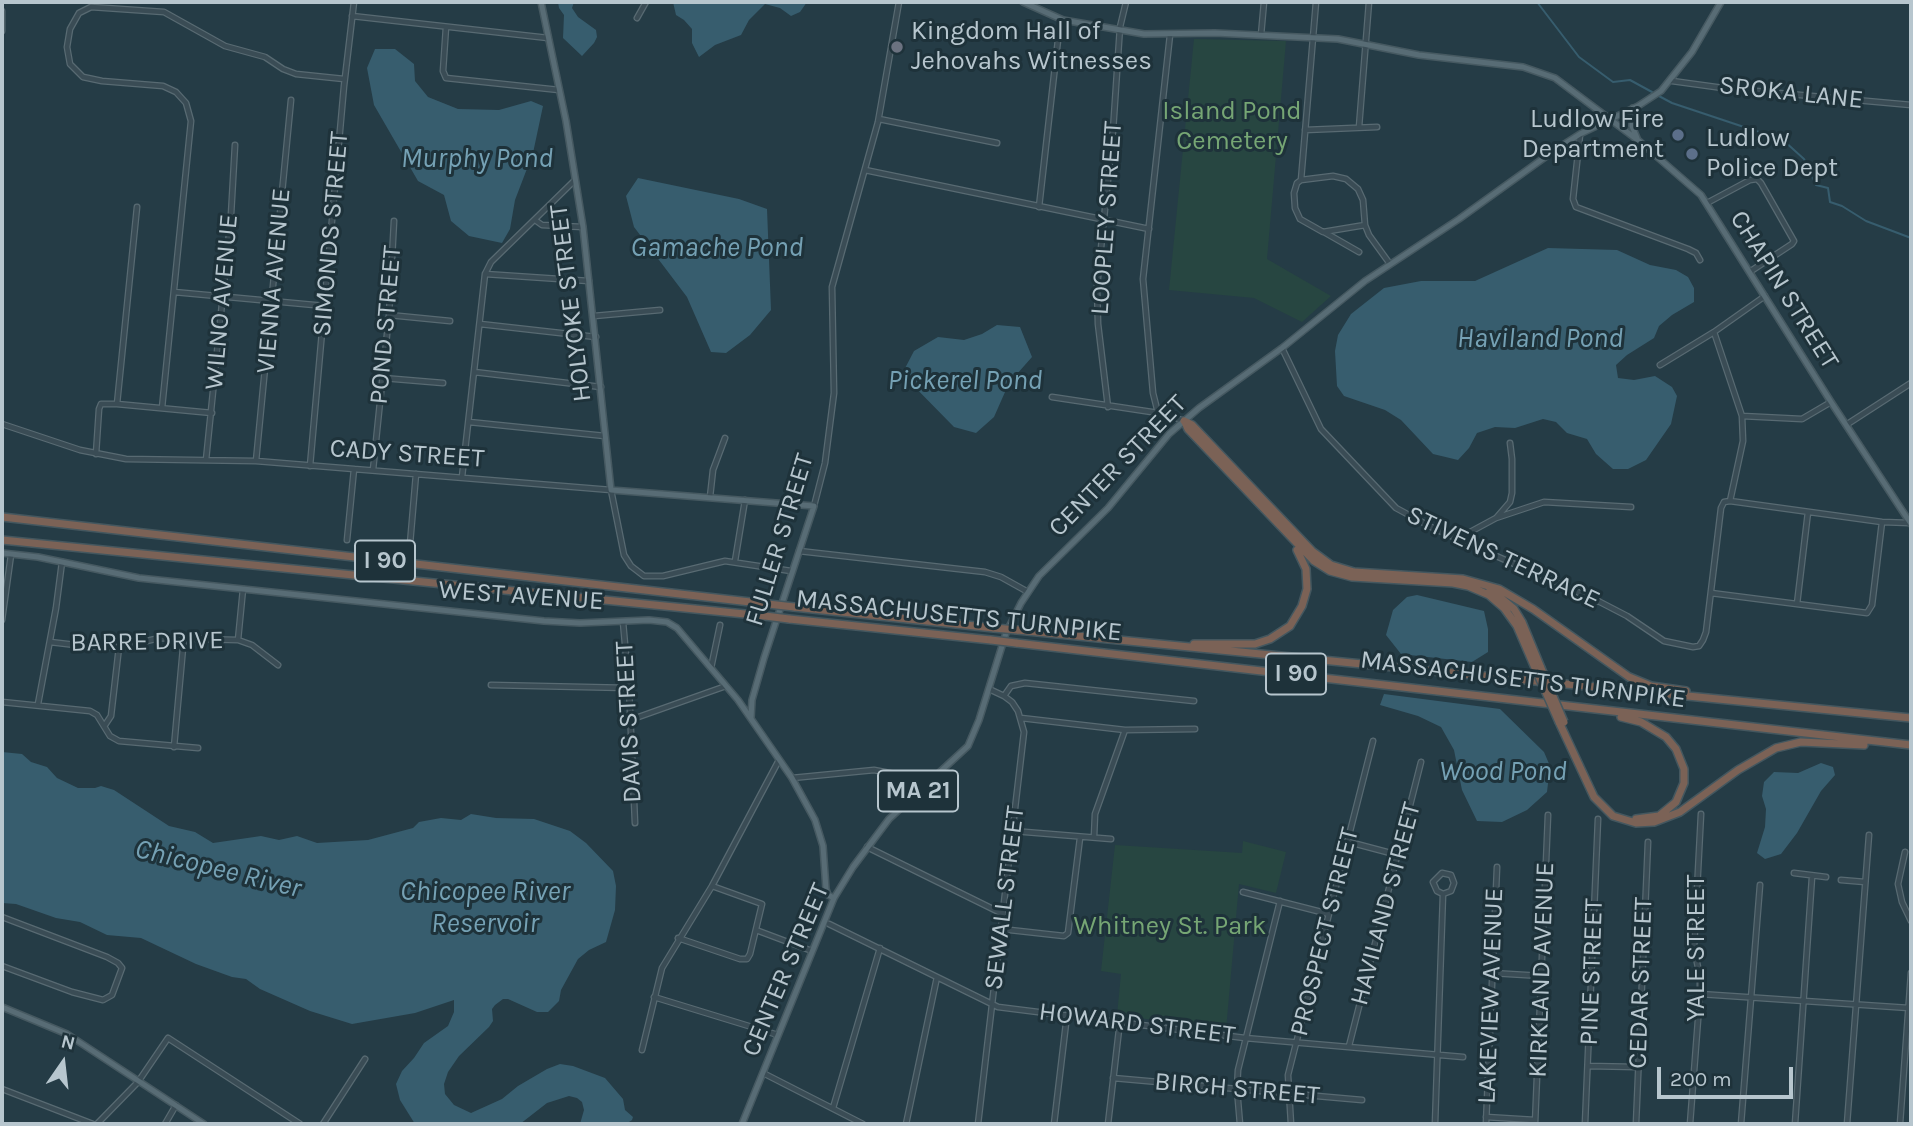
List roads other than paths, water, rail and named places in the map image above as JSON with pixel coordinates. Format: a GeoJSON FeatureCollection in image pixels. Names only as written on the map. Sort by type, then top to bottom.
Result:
{"type":"FeatureCollection","features":[{"type":"Feature","properties":{"kind":"highway"},"geometry":{"type":"LineString","coordinates":[[1184,421],[1188,429],[1314,561],[1338,573],[1364,578],[1461,584],[1489,595],[1504,608],[1517,626],[1539,669]]}},
{"type":"Feature","properties":{"kind":"highway"},"geometry":{"type":"LineString","coordinates":[[1184,421],[1192,425],[1323,561],[1354,572],[1452,578],[1481,583],[1508,594],[1614,668],[1641,682],[1660,688],[1759,702]]}},
{"type":"Feature","properties":{"kind":"highway","name":"MASSACHUSETTS TURNPIKE"},"geometry":{"type":"LineString","coordinates":[[2,517],[793,607],[1911,718]]}},
{"type":"Feature","properties":{"kind":"highway"},"geometry":{"type":"LineString","coordinates":[[1104,639],[1240,646],[1277,636],[1290,626],[1299,613],[1307,589],[1307,569],[1290,537]]}},
{"type":"Feature","properties":{"kind":"highway","name":"MASSACHUSETTS TURNPIKE"},"geometry":{"type":"LineString","coordinates":[[2,540],[991,640],[1911,746]]}},
{"type":"Feature","properties":{"kind":"highway"},"geometry":{"type":"LineString","coordinates":[[1452,578],[1483,586],[1506,601],[1522,622],[1539,669],[1594,797],[1613,816],[1636,823],[1654,822],[1672,816],[1763,753],[1787,745],[1813,742],[1911,746]]}},
{"type":"Feature","properties":{"kind":"highway"},"geometry":{"type":"LineString","coordinates":[[1561,722],[1595,793],[1610,810],[1626,817],[1641,819],[1659,816],[1675,802],[1684,783],[1684,769],[1676,749],[1666,737],[1652,727],[1633,720],[1576,708]]}},
{"type":"Feature","properties":{"kind":"main road","name":"HOLYOKE STREET"},"geometry":{"type":"LineString","coordinates":[[541,2],[559,90],[591,281],[611,490]]}},
{"type":"Feature","properties":{"kind":"main road","name":"CHAPIN STREET"},"geometry":{"type":"LineString","coordinates":[[1023,2],[1063,20],[1120,30],[1170,34],[1312,37],[1419,55],[1523,67],[1541,72],[1570,89],[1639,141],[1696,189],[1707,203],[1911,524]]}},
{"type":"Feature","properties":{"kind":"main road","name":"CENTER STREET"},"geometry":{"type":"LineString","coordinates":[[742,1124],[834,898],[889,819],[968,746],[1006,633],[1028,592],[1053,562],[1108,508],[1164,439],[1184,421],[1390,264],[1580,134],[1661,91],[1672,80],[1699,41],[1721,2]]}},
{"type":"Feature","properties":{"kind":"main road"},"geometry":{"type":"LineString","coordinates":[[1633,108],[1632,126],[1639,141]]}},
{"type":"Feature","properties":{"kind":"main road","name":"CADY STREET"},"geometry":{"type":"LineString","coordinates":[[611,490],[814,506]]}},
{"type":"Feature","properties":{"kind":"main road","name":"FULLER STREET"},"geometry":{"type":"LineString","coordinates":[[751,718],[757,682],[814,506]]}},
{"type":"Feature","properties":{"kind":"main road","name":"WEST AVENUE"},"geometry":{"type":"LineString","coordinates":[[2,553],[139,578],[544,621],[656,620],[671,623],[751,718],[792,778],[815,820],[823,846],[826,889],[828,895],[834,898]]}},
{"type":"Feature","properties":{"kind":"main road"},"geometry":{"type":"LineString","coordinates":[[2,1007],[67,1034],[200,1123]]}},
{"type":"Feature","properties":{"kind":"street","name":"SIMONDS STREET"},"geometry":{"type":"LineString","coordinates":[[310,466],[344,79],[354,2]]}},
{"type":"Feature","properties":{"kind":"street"},"geometry":{"type":"LineString","coordinates":[[637,18],[646,2]]}},
{"type":"Feature","properties":{"kind":"street","name":"FULLER STREET"},"geometry":{"type":"LineString","coordinates":[[814,506],[825,463],[834,393],[832,287],[879,119],[899,2]]}},
{"type":"Feature","properties":{"kind":"street","name":"LOOPLEY STREET"},"geometry":{"type":"LineString","coordinates":[[1108,407],[1097,306],[1120,30],[1126,2]]}},
{"type":"Feature","properties":{"kind":"street"},"geometry":{"type":"LineString","coordinates":[[1261,35],[1264,2]]}},
{"type":"Feature","properties":{"kind":"street"},"geometry":{"type":"LineString","coordinates":[[1301,180],[1316,2]]}},
{"type":"Feature","properties":{"kind":"street"},"geometry":{"type":"LineString","coordinates":[[1359,127],[1369,2]]}},
{"type":"Feature","properties":{"kind":"street"},"geometry":{"type":"LineString","coordinates":[[162,408],[191,121],[187,103],[176,92],[163,86],[102,81],[83,76],[70,64],[67,47],[70,29],[79,13],[91,7],[164,12],[225,46],[265,57],[296,74],[344,79]]}},
{"type":"Feature","properties":{"kind":"street"},"geometry":{"type":"LineString","coordinates":[[2,11],[2,31]]}},
{"type":"Feature","properties":{"kind":"street"},"geometry":{"type":"LineString","coordinates":[[352,16],[548,38]]}},
{"type":"Feature","properties":{"kind":"street"},"geometry":{"type":"LineString","coordinates":[[1039,207],[1059,32],[1063,20]]}},
{"type":"Feature","properties":{"kind":"street"},"geometry":{"type":"LineString","coordinates":[[446,27],[443,68],[446,78],[559,90]]}},
{"type":"Feature","properties":{"kind":"street"},"geometry":{"type":"LineString","coordinates":[[1158,413],[1153,393],[1143,292],[1170,34]]}},
{"type":"Feature","properties":{"kind":"street","name":"SROKA LANE"},"geometry":{"type":"LineString","coordinates":[[1672,80],[1725,88],[1911,105]]}},
{"type":"Feature","properties":{"kind":"street","name":"VIENNA AVENUE"},"geometry":{"type":"LineString","coordinates":[[256,461],[291,100]]}},
{"type":"Feature","properties":{"kind":"street"},"geometry":{"type":"LineString","coordinates":[[879,119],[997,144]]}},
{"type":"Feature","properties":{"kind":"street"},"geometry":{"type":"LineString","coordinates":[[1305,130],[1377,127]]}},
{"type":"Feature","properties":{"kind":"street"},"geometry":{"type":"LineString","coordinates":[[1580,134],[1573,199],[1576,207],[1688,249],[1696,253],[1700,260]]}},
{"type":"Feature","properties":{"kind":"street","name":"WILNO AVENUE"},"geometry":{"type":"LineString","coordinates":[[206,460],[235,145]]}},
{"type":"Feature","properties":{"kind":"street"},"geometry":{"type":"LineString","coordinates":[[865,170],[1149,229]]}},
{"type":"Feature","properties":{"kind":"street"},"geometry":{"type":"LineString","coordinates":[[1359,252],[1300,219],[1295,208],[1294,193],[1297,183],[1301,180],[1333,176],[1346,179],[1358,190],[1363,200],[1365,225],[1369,235],[1390,264]]}},
{"type":"Feature","properties":{"kind":"street"},"geometry":{"type":"LineString","coordinates":[[462,477],[485,274],[491,262],[575,180]]}},
{"type":"Feature","properties":{"kind":"street"},"geometry":{"type":"LineString","coordinates":[[1707,203],[1749,180],[1760,182],[1794,240],[1751,271]]}},
{"type":"Feature","properties":{"kind":"street"},"geometry":{"type":"LineString","coordinates":[[117,404],[137,207]]}},
{"type":"Feature","properties":{"kind":"street"},"geometry":{"type":"LineString","coordinates":[[535,220],[542,225],[583,227]]}},
{"type":"Feature","properties":{"kind":"street","name":"POND STREET"},"geometry":{"type":"LineString","coordinates":[[373,470],[389,316],[394,221]]}},
{"type":"Feature","properties":{"kind":"street"},"geometry":{"type":"LineString","coordinates":[[1323,232],[1365,225]]}},
{"type":"Feature","properties":{"kind":"street"},"geometry":{"type":"LineString","coordinates":[[485,274],[591,281]]}},
{"type":"Feature","properties":{"kind":"street"},"geometry":{"type":"LineString","coordinates":[[174,292],[324,306]]}},
{"type":"Feature","properties":{"kind":"street"},"geometry":{"type":"LineString","coordinates":[[1660,365],[1766,296]]}},
{"type":"Feature","properties":{"kind":"street"},"geometry":{"type":"LineString","coordinates":[[594,316],[660,310]]}},
{"type":"Feature","properties":{"kind":"street"},"geometry":{"type":"LineString","coordinates":[[389,316],[450,321]]}},
{"type":"Feature","properties":{"kind":"street"},"geometry":{"type":"LineString","coordinates":[[480,324],[596,337]]}},
{"type":"Feature","properties":{"kind":"street"},"geometry":{"type":"LineString","coordinates":[[1714,332],[1742,416],[1743,441],[1730,502]]}},
{"type":"Feature","properties":{"kind":"street","name":"STIVENS TERRACE"},"geometry":{"type":"LineString","coordinates":[[1282,348],[1321,429],[1395,508],[1612,608],[1664,640],[1685,646],[1699,646],[1706,632],[1711,593]]}},
{"type":"Feature","properties":{"kind":"street"},"geometry":{"type":"LineString","coordinates":[[474,372],[601,387]]}},
{"type":"Feature","properties":{"kind":"street"},"geometry":{"type":"LineString","coordinates":[[383,378],[443,383]]}},
{"type":"Feature","properties":{"kind":"street"},"geometry":{"type":"LineString","coordinates":[[1846,425],[1911,383]]}},
{"type":"Feature","properties":{"kind":"street"},"geometry":{"type":"LineString","coordinates":[[1052,397],[1158,413],[1184,421]]}},
{"type":"Feature","properties":{"kind":"street"},"geometry":{"type":"LineString","coordinates":[[1742,416],[1802,419],[1831,402]]}},
{"type":"Feature","properties":{"kind":"street"},"geometry":{"type":"LineString","coordinates":[[96,454],[101,404],[212,413]]}},
{"type":"Feature","properties":{"kind":"street"},"geometry":{"type":"LineString","coordinates":[[469,422],[605,436]]}},
{"type":"Feature","properties":{"kind":"street","name":"CADY STREET"},"geometry":{"type":"LineString","coordinates":[[2,424],[96,454],[140,460],[256,461],[611,490]]}},
{"type":"Feature","properties":{"kind":"street"},"geometry":{"type":"LineString","coordinates":[[710,497],[713,470],[726,438]]}},
{"type":"Feature","properties":{"kind":"street"},"geometry":{"type":"LineString","coordinates":[[1496,518],[1510,502],[1512,493],[1510,443]]}},
{"type":"Feature","properties":{"kind":"street"},"geometry":{"type":"LineString","coordinates":[[347,540],[354,469]]}},
{"type":"Feature","properties":{"kind":"street"},"geometry":{"type":"LineString","coordinates":[[410,544],[416,474]]}},
{"type":"Feature","properties":{"kind":"street","name":"HOLYOKE STREET"},"geometry":{"type":"LineString","coordinates":[[611,490],[626,561],[644,576],[661,577],[725,561],[735,561]]}},
{"type":"Feature","properties":{"kind":"street"},"geometry":{"type":"LineString","coordinates":[[745,500],[735,561],[791,571]]}},
{"type":"Feature","properties":{"kind":"street"},"geometry":{"type":"LineString","coordinates":[[1458,538],[1496,518],[1544,502],[1631,507]]}},
{"type":"Feature","properties":{"kind":"street"},"geometry":{"type":"LineString","coordinates":[[1882,522],[1870,610],[1863,613],[1711,593],[1721,508],[1724,502],[1911,524]]}},
{"type":"Feature","properties":{"kind":"street"},"geometry":{"type":"LineString","coordinates":[[1797,604],[1808,512]]}},
{"type":"Feature","properties":{"kind":"street"},"geometry":{"type":"LineString","coordinates":[[799,551],[985,572],[1001,577],[1028,592]]}},
{"type":"Feature","properties":{"kind":"street"},"geometry":{"type":"LineString","coordinates":[[2,620],[11,555]]}},
{"type":"Feature","properties":{"kind":"street"},"geometry":{"type":"LineString","coordinates":[[38,705],[62,562]]}},
{"type":"Feature","properties":{"kind":"street"},"geometry":{"type":"LineString","coordinates":[[238,640],[243,589]]}},
{"type":"Feature","properties":{"kind":"street","name":"DAVIS STREET"},"geometry":{"type":"LineString","coordinates":[[623,622],[635,823]]}},
{"type":"Feature","properties":{"kind":"street"},"geometry":{"type":"LineString","coordinates":[[711,668],[720,625]]}},
{"type":"Feature","properties":{"kind":"street"},"geometry":{"type":"LineString","coordinates":[[174,747],[184,637]]}},
{"type":"Feature","properties":{"kind":"street","name":"BARRE DRIVE"},"geometry":{"type":"LineString","coordinates":[[50,642],[119,646],[160,638],[238,640],[251,645],[278,665]]}},
{"type":"Feature","properties":{"kind":"street"},"geometry":{"type":"LineString","coordinates":[[105,725],[111,716],[119,646]]}},
{"type":"Feature","properties":{"kind":"street"},"geometry":{"type":"LineString","coordinates":[[1004,696],[1011,687],[1025,683],[1194,701]]}},
{"type":"Feature","properties":{"kind":"street"},"geometry":{"type":"LineString","coordinates":[[491,685],[629,688]]}},
{"type":"Feature","properties":{"kind":"street"},"geometry":{"type":"LineString","coordinates":[[630,720],[726,686]]}},
{"type":"Feature","properties":{"kind":"street"},"geometry":{"type":"LineString","coordinates":[[989,689],[1012,702],[1021,718],[1125,730],[1195,729]]}},
{"type":"Feature","properties":{"kind":"street"},"geometry":{"type":"LineString","coordinates":[[2,702],[90,711],[105,725],[110,736],[119,741],[198,748]]}},
{"type":"Feature","properties":{"kind":"street","name":"SEWALL STREET"},"geometry":{"type":"LineString","coordinates":[[978,1124],[1024,741],[1021,718]]}},
{"type":"Feature","properties":{"kind":"street"},"geometry":{"type":"LineString","coordinates":[[1094,837],[1095,814],[1125,730]]}},
{"type":"Feature","properties":{"kind":"street","name":"PROSPECT STREET"},"geometry":{"type":"LineString","coordinates":[[1291,1124],[1288,1075],[1373,741]]}},
{"type":"Feature","properties":{"kind":"street"},"geometry":{"type":"LineString","coordinates":[[642,1049],[662,968],[712,886],[779,760]]}},
{"type":"Feature","properties":{"kind":"street","name":"HAVILAND STREET"},"geometry":{"type":"LineString","coordinates":[[1349,1046],[1421,762]]}},
{"type":"Feature","properties":{"kind":"street"},"geometry":{"type":"LineString","coordinates":[[792,778],[874,770],[900,775],[923,787]]}},
{"type":"Feature","properties":{"kind":"street","name":"YALE STREET"},"geometry":{"type":"LineString","coordinates":[[1690,1124],[1700,994],[1700,977],[1694,948],[1701,814]]}},
{"type":"Feature","properties":{"kind":"street","name":"KIRKLAND AVENUE"},"geometry":{"type":"LineString","coordinates":[[1535,1122],[1548,815]]}},
{"type":"Feature","properties":{"kind":"street","name":"PINE STREET"},"geometry":{"type":"LineString","coordinates":[[1585,1124],[1598,819]]}},
{"type":"Feature","properties":{"kind":"street"},"geometry":{"type":"LineString","coordinates":[[1013,831],[1111,839]]}},
{"type":"Feature","properties":{"kind":"street"},"geometry":{"type":"LineString","coordinates":[[1847,1124],[1869,835]]}},
{"type":"Feature","properties":{"kind":"street"},"geometry":{"type":"LineString","coordinates":[[1001,929],[1064,936],[1068,933],[1080,838]]}},
{"type":"Feature","properties":{"kind":"street"},"geometry":{"type":"LineString","coordinates":[[1349,842],[1398,855]]}},
{"type":"Feature","properties":{"kind":"street","name":"CEDAR STREET"},"geometry":{"type":"LineString","coordinates":[[1636,1124],[1647,842]]}},
{"type":"Feature","properties":{"kind":"street"},"geometry":{"type":"LineString","coordinates":[[867,848],[1003,914]]}},
{"type":"Feature","properties":{"kind":"street"},"geometry":{"type":"LineString","coordinates":[[1905,852],[1898,884],[1902,902],[1911,921]]}},
{"type":"Feature","properties":{"kind":"street","name":"LAKEVIEW AVENUE"},"geometry":{"type":"LineString","coordinates":[[1486,1124],[1497,867]]}},
{"type":"Feature","properties":{"kind":"street"},"geometry":{"type":"LineString","coordinates":[[1447,873],[1453,878],[1453,887],[1443,894],[1437,891],[1433,882],[1438,875],[1447,873]]}},
{"type":"Feature","properties":{"kind":"street"},"geometry":{"type":"LineString","coordinates":[[1794,873],[1826,877]]}},
{"type":"Feature","properties":{"kind":"street"},"geometry":{"type":"LineString","coordinates":[[1795,1124],[1812,877]]}},
{"type":"Feature","properties":{"kind":"street"},"geometry":{"type":"LineString","coordinates":[[1841,880],[1865,882]]}},
{"type":"Feature","properties":{"kind":"street"},"geometry":{"type":"LineString","coordinates":[[1741,1124],[1760,885]]}},
{"type":"Feature","properties":{"kind":"street"},"geometry":{"type":"LineString","coordinates":[[678,938],[747,959],[762,904],[712,886]]}},
{"type":"Feature","properties":{"kind":"street"},"geometry":{"type":"LineString","coordinates":[[1243,892],[1329,914]]}},
{"type":"Feature","properties":{"kind":"street"},"geometry":{"type":"LineString","coordinates":[[1435,1124],[1443,894]]}},
{"type":"Feature","properties":{"kind":"street"},"geometry":{"type":"LineString","coordinates":[[1240,1124],[1237,1089],[1245,1038],[1280,901]]}},
{"type":"Feature","properties":{"kind":"street"},"geometry":{"type":"LineString","coordinates":[[2,917],[107,957],[121,965],[122,971],[112,995],[107,999],[88,997],[2,965]]}},
{"type":"Feature","properties":{"kind":"street","name":"HOWARD STREET"},"geometry":{"type":"LineString","coordinates":[[829,924],[992,1005],[1245,1038],[1463,1057]]}},
{"type":"Feature","properties":{"kind":"street"},"geometry":{"type":"LineString","coordinates":[[756,930],[812,951]]}},
{"type":"Feature","properties":{"kind":"street"},"geometry":{"type":"LineString","coordinates":[[833,1108],[880,948]]}},
{"type":"Feature","properties":{"kind":"street"},"geometry":{"type":"LineString","coordinates":[[1492,973],[1542,976]]}},
{"type":"Feature","properties":{"kind":"street"},"geometry":{"type":"LineString","coordinates":[[1900,1124],[1911,973]]}},
{"type":"Feature","properties":{"kind":"street"},"geometry":{"type":"LineString","coordinates":[[906,1124],[937,977]]}},
{"type":"Feature","properties":{"kind":"street"},"geometry":{"type":"LineString","coordinates":[[1700,994],[1909,1008]]}},
{"type":"Feature","properties":{"kind":"street"},"geometry":{"type":"LineString","coordinates":[[654,997],[778,1035]]}},
{"type":"Feature","properties":{"kind":"street"},"geometry":{"type":"LineString","coordinates":[[1054,1124],[1067,1015]]}},
{"type":"Feature","properties":{"kind":"street"},"geometry":{"type":"LineString","coordinates":[[1108,1124],[1120,1021]]}},
{"type":"Feature","properties":{"kind":"street"},"geometry":{"type":"LineString","coordinates":[[2,1089],[95,1124],[138,1082],[167,1038],[299,1124]]}},
{"type":"Feature","properties":{"kind":"street"},"geometry":{"type":"LineString","coordinates":[[323,1124],[365,1059]]}},
{"type":"Feature","properties":{"kind":"street"},"geometry":{"type":"LineString","coordinates":[[1588,1066],[1637,1067]]}},
{"type":"Feature","properties":{"kind":"street"},"geometry":{"type":"LineString","coordinates":[[763,1073],[863,1124]]}},
{"type":"Feature","properties":{"kind":"street","name":"BIRCH STREET"},"geometry":{"type":"LineString","coordinates":[[1113,1078],[1362,1100]]}},
{"type":"Feature","properties":{"kind":"street"},"geometry":{"type":"LineString","coordinates":[[165,1124],[176,1105]]}},
{"type":"Feature","properties":{"kind":"street"},"geometry":{"type":"LineString","coordinates":[[1486,1117],[1535,1122]]}},
{"type":"Feature","properties":{"kind":"water"},"geometry":{"type":"Polygon","coordinates":[[[558,2],[574,2],[572,8],[578,17],[596,30],[594,43],[582,56],[563,38],[564,15],[558,2]]]}},
{"type":"Feature","properties":{"kind":"water"},"geometry":{"type":"Polygon","coordinates":[[[673,2],[807,2],[800,12],[791,16],[780,8],[765,4],[749,20],[741,35],[715,45],[699,57],[692,43],[692,29],[676,15],[673,2]]]}},
{"type":"Feature","properties":{"kind":"water","name":"Murphy Pond"},"geometry":{"type":"Polygon","coordinates":[[[375,49],[395,49],[414,64],[415,81],[428,97],[458,109],[499,110],[531,101],[543,106],[533,153],[515,200],[510,229],[502,243],[469,236],[451,221],[444,195],[418,181],[374,105],[367,68],[375,49]]]}},
{"type":"Feature","properties":{"kind":"water","name":"Gamache Pond"},"geometry":{"type":"Polygon","coordinates":[[[638,178],[739,199],[767,209],[771,310],[750,335],[726,353],[711,352],[687,297],[634,227],[626,196],[638,178]]]}},
{"type":"Feature","properties":{"kind":"water","name":"Haviland Pond"},"geometry":{"type":"Polygon","coordinates":[[[1548,248],[1617,250],[1650,265],[1676,270],[1688,277],[1694,288],[1694,302],[1672,315],[1659,326],[1654,338],[1616,365],[1618,378],[1634,380],[1655,376],[1672,387],[1677,396],[1671,424],[1646,460],[1628,469],[1613,469],[1596,454],[1587,439],[1567,433],[1556,422],[1543,419],[1515,428],[1495,427],[1477,433],[1458,460],[1433,454],[1401,420],[1385,410],[1344,396],[1337,386],[1335,351],[1338,335],[1351,314],[1384,288],[1421,281],[1475,281],[1548,248]]]}},
{"type":"Feature","properties":{"kind":"water","name":"Pickerel Pond"},"geometry":{"type":"Polygon","coordinates":[[[997,325],[1020,327],[1032,357],[1009,383],[994,417],[976,433],[954,427],[902,374],[914,351],[938,337],[964,340],[997,325]]]}},
{"type":"Feature","properties":{"kind":"water"},"geometry":{"type":"Polygon","coordinates":[[[1417,595],[1484,611],[1488,629],[1488,652],[1472,662],[1401,654],[1386,635],[1393,610],[1407,597],[1417,595]]]}},
{"type":"Feature","properties":{"kind":"water","name":"Wood Pond"},"geometry":{"type":"Polygon","coordinates":[[[1384,694],[1500,709],[1544,752],[1550,766],[1547,792],[1527,810],[1502,822],[1477,821],[1462,790],[1454,750],[1441,727],[1418,716],[1380,705],[1384,694]]]}},
{"type":"Feature","properties":{"kind":"water","name":"Chicopee River Reservoir"},"geometry":{"type":"Polygon","coordinates":[[[2,752],[22,754],[31,762],[47,767],[57,778],[78,788],[101,786],[114,790],[169,826],[195,832],[213,843],[261,836],[279,840],[297,836],[317,843],[368,840],[413,828],[419,822],[441,818],[461,820],[471,814],[534,819],[570,831],[586,843],[613,871],[616,886],[615,910],[606,942],[578,959],[561,990],[559,1001],[548,1012],[537,1012],[508,999],[495,1005],[492,1009],[493,1021],[489,1027],[459,1056],[448,1072],[444,1084],[445,1094],[454,1105],[471,1113],[502,1099],[518,1086],[560,1064],[605,1078],[623,1099],[625,1110],[633,1117],[632,1120],[626,1124],[580,1124],[584,1110],[582,1102],[569,1096],[547,1103],[520,1124],[415,1124],[400,1100],[396,1084],[402,1071],[424,1043],[448,1026],[454,1012],[454,1000],[415,1013],[352,1024],[310,1011],[260,989],[246,979],[232,977],[196,964],[141,938],[107,935],[80,922],[56,918],[16,904],[2,903],[2,752]]]}},
{"type":"Feature","properties":{"kind":"water"},"geometry":{"type":"Polygon","coordinates":[[[1821,763],[1833,767],[1835,775],[1821,791],[1797,833],[1781,854],[1765,859],[1757,853],[1765,827],[1766,809],[1762,796],[1764,782],[1774,772],[1798,773],[1821,763]]]}},
{"type":"Feature","properties":{"kind":"waterway"},"geometry":{"type":"LineString","coordinates":[[1537,2],[1579,57],[1613,82],[1630,80],[1652,92]]}},
{"type":"Feature","properties":{"kind":"waterway"},"geometry":{"type":"LineString","coordinates":[[1657,95],[1672,103],[1783,140],[1804,159],[1816,185],[1828,188],[1830,202],[1866,221],[1911,238]]}},
{"type":"Feature","properties":{"kind":"place","name":"Kingdom Hall of Jehovahs Witnesses"},"geometry":{"type":"Point","coordinates":[897,47]}},
{"type":"Feature","properties":{"kind":"place","name":"Ludlow Fire Department"},"geometry":{"type":"Point","coordinates":[1678,135]}},
{"type":"Feature","properties":{"kind":"place","name":"Ludlow Police Dept"},"geometry":{"type":"Point","coordinates":[1692,154]}},
{"type":"Feature","properties":{"kind":"park label","name":"Island Pond Cemetery"},"geometry":{"type":"Point","coordinates":[1232,127]}},
{"type":"Feature","properties":{"kind":"park label","name":"Whitney St. Park"},"geometry":{"type":"Point","coordinates":[1170,927]}},
{"type":"Feature","properties":{"kind":"water label","name":"Chicopee River"},"geometry":{"type":"Point","coordinates":[218,869]}}]}
